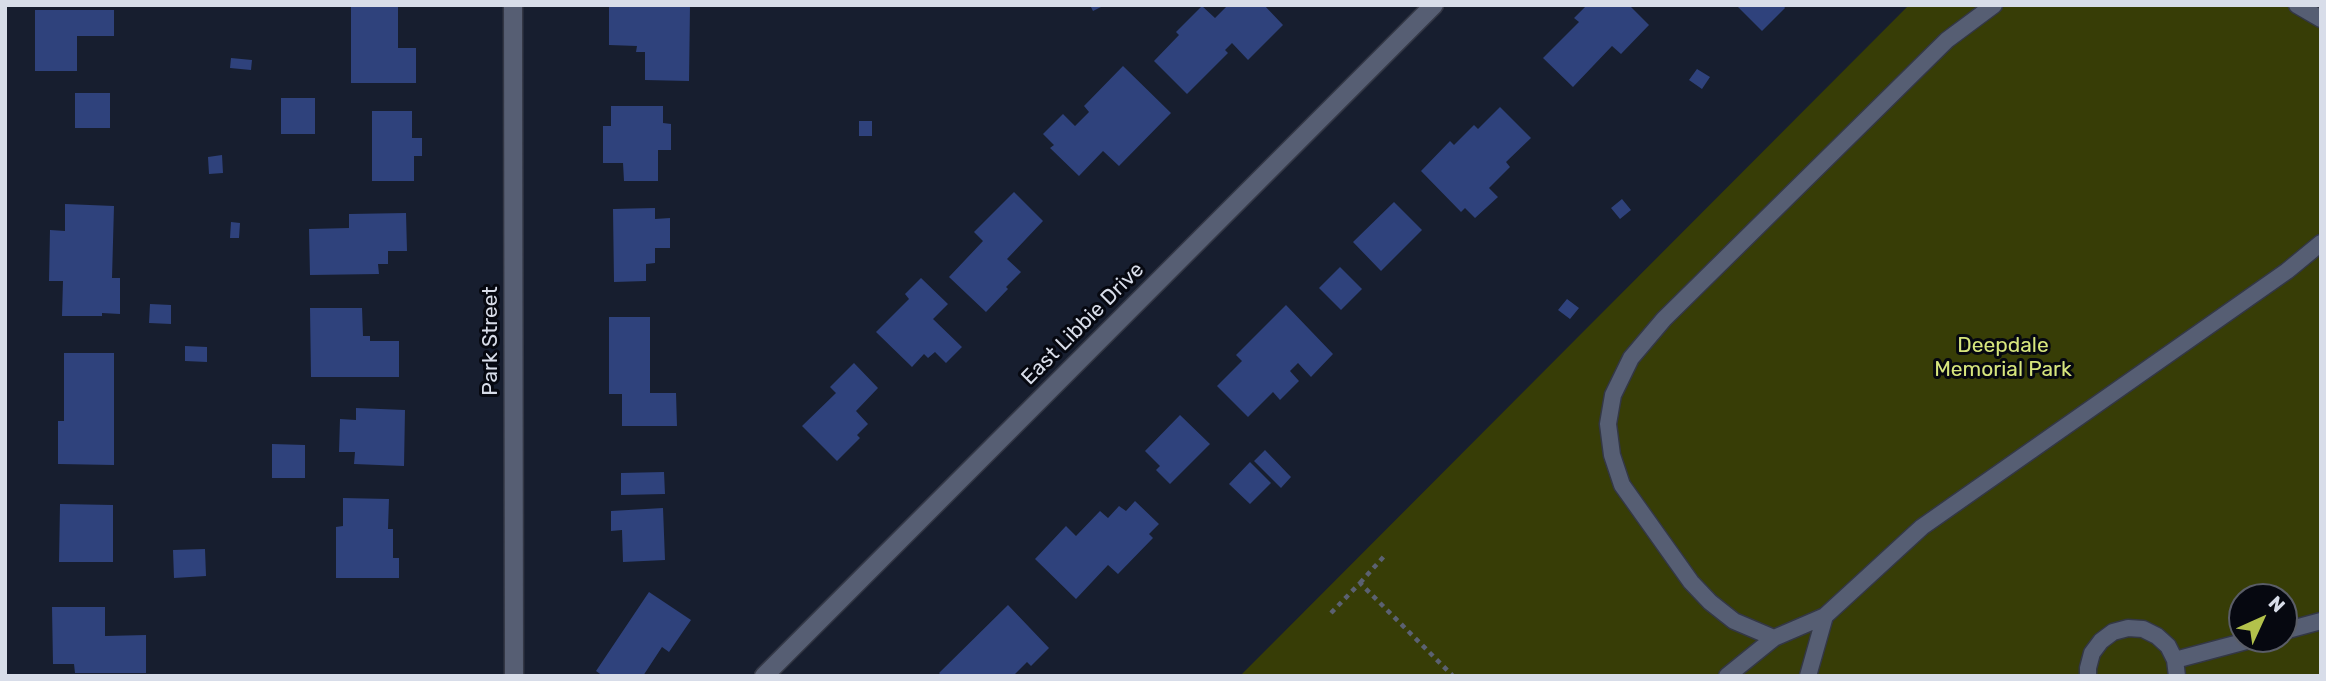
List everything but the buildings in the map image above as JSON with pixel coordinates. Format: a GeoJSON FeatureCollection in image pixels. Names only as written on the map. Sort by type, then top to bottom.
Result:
{"type":"FeatureCollection","features":[{"type":"Feature","properties":{"kind":"street","name":"Park Street"},"geometry":{"type":"LineString","coordinates":[[513,5],[514,676]]}},
{"type":"Feature","properties":{"kind":"street","name":"East Libbie Drive"},"geometry":{"type":"LineString","coordinates":[[764,676],[1434,5]]}},
{"type":"Feature","properties":{"kind":"lane"},"geometry":{"type":"LineString","coordinates":[[1774,638],[1734,621],[1710,602],[1691,582],[1622,485],[1612,455],[1608,424],[1613,395],[1631,358],[1664,319],[1947,40],[1994,5]]}},
{"type":"Feature","properties":{"kind":"lane"},"geometry":{"type":"LineString","coordinates":[[2297,5],[2321,19]]}},
{"type":"Feature","properties":{"kind":"lane"},"geometry":{"type":"LineString","coordinates":[[1727,676],[1774,638],[1825,616],[1923,527],[2287,271],[2321,243]]}},
{"type":"Feature","properties":{"kind":"lane"},"geometry":{"type":"LineString","coordinates":[[1808,676],[1825,616]]}},
{"type":"Feature","properties":{"kind":"lane"},"geometry":{"type":"LineString","coordinates":[[2298,627],[2321,621]]}},
{"type":"Feature","properties":{"kind":"lane"},"geometry":{"type":"LineString","coordinates":[[2088,676],[2092,653],[2101,641],[2113,632],[2128,628],[2143,629],[2157,636],[2168,646],[2176,668],[2228,649]]}},
{"type":"Feature","properties":{"kind":"path"},"geometry":{"type":"LineString","coordinates":[[1331,613],[1386,554]]}},
{"type":"Feature","properties":{"kind":"path"},"geometry":{"type":"LineString","coordinates":[[1360,583],[1453,676]]}},
{"type":"Feature","properties":{"kind":"green space","name":"Deepdale Memorial Park"},"geometry":{"type":"Polygon","coordinates":[[[1909,5],[2321,5],[2321,676],[1240,676],[1909,5]]]}}]}
